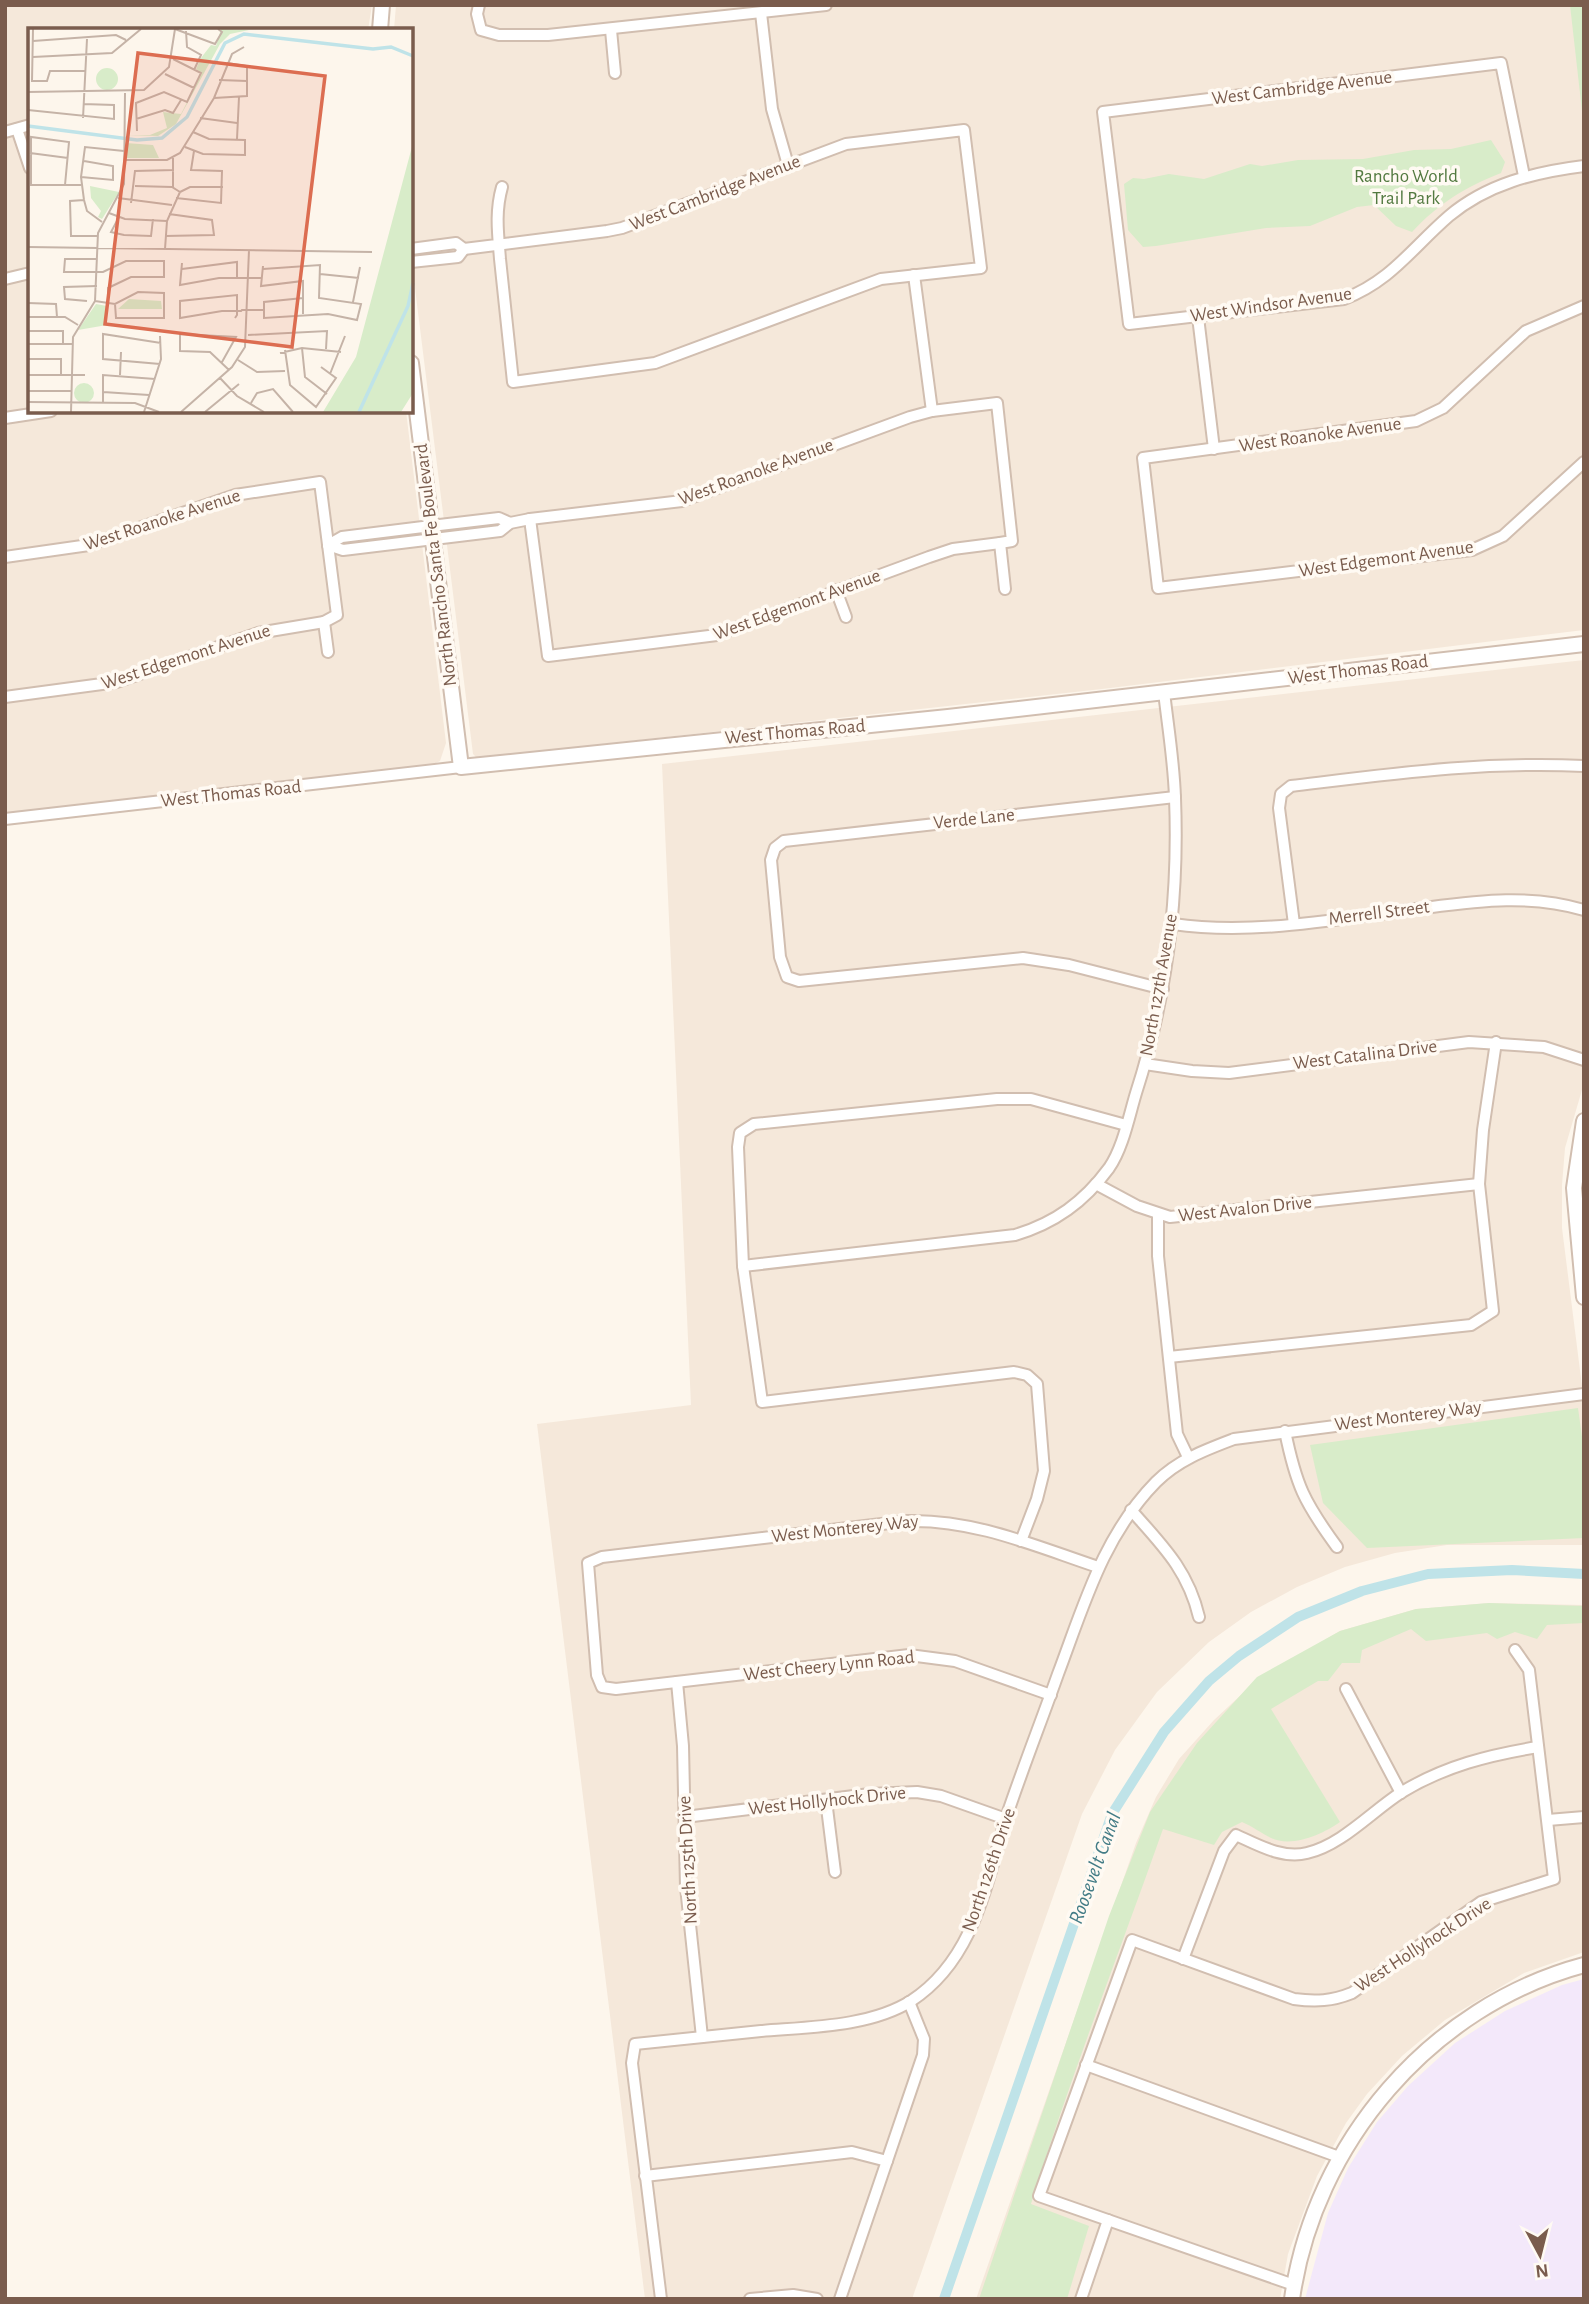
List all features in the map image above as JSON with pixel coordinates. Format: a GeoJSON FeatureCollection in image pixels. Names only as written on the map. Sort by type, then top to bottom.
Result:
{"type":"FeatureCollection","features":[{"type":"Feature","properties":{"kind":"street"},"geometry":{"type":"LineString","coordinates":[[380,28],[382,5]]}},
{"type":"Feature","properties":{"kind":"street"},"geometry":{"type":"LineString","coordinates":[[479,5],[477,14],[481,30],[499,36],[611,30],[826,5]]}},
{"type":"Feature","properties":{"kind":"street"},"geometry":{"type":"LineString","coordinates":[[761,13],[772,109],[788,166]]}},
{"type":"Feature","properties":{"kind":"street"},"geometry":{"type":"LineString","coordinates":[[611,30],[615,73]]}},
{"type":"Feature","properties":{"kind":"street","name":"West Cambridge Avenue"},"geometry":{"type":"LineString","coordinates":[[1129,324],[1102,112],[1501,63],[1524,176]]}},
{"type":"Feature","properties":{"kind":"street"},"geometry":{"type":"LineString","coordinates":[[28,126],[11,131],[28,164]]}},
{"type":"Feature","properties":{"kind":"street","name":"West Cambridge Avenue"},"geometry":{"type":"LineString","coordinates":[[464,249],[622,228],[846,144],[964,130],[981,268],[914,275]]}},
{"type":"Feature","properties":{"kind":"street","name":"West Windsor Avenue"},"geometry":{"type":"LineString","coordinates":[[1129,324],[1344,299],[1369,290],[1386,278],[1448,217],[1472,199],[1524,176],[1584,166]]}},
{"type":"Feature","properties":{"kind":"street"},"geometry":{"type":"LineString","coordinates":[[502,187],[496,209],[513,382],[655,363],[755,328],[851,289],[881,279],[914,275],[932,411]]}},
{"type":"Feature","properties":{"kind":"street"},"geometry":{"type":"LineString","coordinates":[[413,249],[456,243],[464,249],[458,257],[413,262]]}},
{"type":"Feature","properties":{"kind":"street"},"geometry":{"type":"LineString","coordinates":[[5,279],[28,273]]}},
{"type":"Feature","properties":{"kind":"street","name":"West Roanoke Avenue"},"geometry":{"type":"LineString","coordinates":[[1158,588],[1143,458],[1395,426],[1416,421],[1443,408],[1526,331],[1584,306]]}},
{"type":"Feature","properties":{"kind":"street"},"geometry":{"type":"LineString","coordinates":[[1198,317],[1214,449]]}},
{"type":"Feature","properties":{"kind":"street","name":"North Rancho Santa Fe Boulevard"},"geometry":{"type":"LineString","coordinates":[[413,379],[461,767]]}},
{"type":"Feature","properties":{"kind":"street","name":"West Roanoke Avenue"},"geometry":{"type":"LineString","coordinates":[[5,557],[89,545],[236,495],[320,482],[328,545],[343,550],[432,532],[500,531],[510,523],[530,519],[682,500],[885,425],[932,411],[997,403],[1012,541],[1000,543]]}},
{"type":"Feature","properties":{"kind":"street"},"geometry":{"type":"LineString","coordinates":[[5,418],[38,413]]}},
{"type":"Feature","properties":{"kind":"street","name":"West Edgemont Avenue"},"geometry":{"type":"LineString","coordinates":[[1158,588],[1472,550],[1503,536],[1582,466]]}},
{"type":"Feature","properties":{"kind":"street","name":"West Edgemont Avenue"},"geometry":{"type":"LineString","coordinates":[[530,519],[548,656],[717,635],[953,549],[1000,543]]}},
{"type":"Feature","properties":{"kind":"street"},"geometry":{"type":"LineString","coordinates":[[1000,543],[1006,589]]}},
{"type":"Feature","properties":{"kind":"street"},"geometry":{"type":"LineString","coordinates":[[328,545],[337,615],[324,622],[328,652]]}},
{"type":"Feature","properties":{"kind":"street"},"geometry":{"type":"LineString","coordinates":[[836,590],[846,617]]}},
{"type":"Feature","properties":{"kind":"street","name":"West Edgemont Avenue"},"geometry":{"type":"LineString","coordinates":[[5,697],[117,682],[258,633],[324,622]]}},
{"type":"Feature","properties":{"kind":"street","name":"West Thomas Road"},"geometry":{"type":"LineString","coordinates":[[5,820],[461,767],[1584,644]]}},
{"type":"Feature","properties":{"kind":"street","name":"North 127th Avenue"},"geometry":{"type":"LineString","coordinates":[[1096,1184],[1111,1166],[1145,1064],[1163,989],[1173,924],[1175,797],[1164,692]]}},
{"type":"Feature","properties":{"kind":"street"},"geometry":{"type":"LineString","coordinates":[[1294,924],[1279,808],[1281,794],[1291,786],[1455,766],[1517,762],[1584,766]]}},
{"type":"Feature","properties":{"kind":"street","name":"Verde Lane"},"geometry":{"type":"LineString","coordinates":[[1163,989],[1069,965],[1023,958],[978,960],[799,981],[787,977],[780,957],[771,860],[775,848],[783,841],[1175,797]]}},
{"type":"Feature","properties":{"kind":"street","name":"Merrell Street"},"geometry":{"type":"LineString","coordinates":[[1173,924],[1234,930],[1501,898],[1524,898],[1583,906]]}},
{"type":"Feature","properties":{"kind":"street","name":"West Catalina Drive"},"geometry":{"type":"LineString","coordinates":[[1145,1064],[1229,1073],[1469,1042],[1544,1047],[1584,1060]]}},
{"type":"Feature","properties":{"kind":"street"},"geometry":{"type":"LineString","coordinates":[[1169,1357],[1471,1325],[1493,1311],[1479,1184],[1483,1130],[1496,1042]]}},
{"type":"Feature","properties":{"kind":"street"},"geometry":{"type":"LineString","coordinates":[[1021,1541],[1044,1471],[1037,1384],[1027,1375],[1014,1372],[762,1402],[743,1266],[738,1147],[740,1133],[754,1124],[997,1099],[1031,1099],[1126,1125]]}},
{"type":"Feature","properties":{"kind":"street"},"geometry":{"type":"LineString","coordinates":[[1584,1121],[1574,1188],[1584,1297]]}},
{"type":"Feature","properties":{"kind":"street"},"geometry":{"type":"LineString","coordinates":[[743,1266],[1016,1235],[1044,1226],[1072,1209],[1096,1184]]}},
{"type":"Feature","properties":{"kind":"street","name":"West Avalon Drive"},"geometry":{"type":"LineString","coordinates":[[1096,1184],[1158,1215],[1189,1215],[1479,1184]]}},
{"type":"Feature","properties":{"kind":"street"},"geometry":{"type":"LineString","coordinates":[[1158,1215],[1158,1256],[1177,1434],[1188,1457]]}},
{"type":"Feature","properties":{"kind":"street","name":"West Monterey Way"},"geometry":{"type":"LineString","coordinates":[[1131,1510],[1158,1480],[1188,1457],[1234,1439],[1584,1394]]}},
{"type":"Feature","properties":{"kind":"street"},"geometry":{"type":"LineString","coordinates":[[1285,1431],[1294,1475],[1308,1508],[1337,1547]]}},
{"type":"Feature","properties":{"kind":"street"},"geometry":{"type":"LineString","coordinates":[[1131,1510],[1177,1563],[1192,1589],[1199,1616]]}},
{"type":"Feature","properties":{"kind":"street","name":"North 126th Drive"},"geometry":{"type":"LineString","coordinates":[[645,2176],[632,2063],[635,2044],[821,2026],[871,2016],[909,2002],[937,1980],[959,1955],[993,1869],[1006,1819],[1098,1567],[1131,1510]]}},
{"type":"Feature","properties":{"kind":"street","name":"West Monterey Way"},"geometry":{"type":"LineString","coordinates":[[602,1687],[597,1675],[588,1563],[603,1557],[907,1521],[940,1520],[972,1525],[1098,1567]]}},
{"type":"Feature","properties":{"kind":"street"},"geometry":{"type":"LineString","coordinates":[[1515,1650],[1530,1670],[1548,1820],[1584,1817]]}},
{"type":"Feature","properties":{"kind":"street","name":"West Cheery Lynn Road"},"geometry":{"type":"LineString","coordinates":[[602,1687],[616,1689],[909,1656],[955,1661],[1051,1695]]}},
{"type":"Feature","properties":{"kind":"street","name":"North 125th Drive"},"geometry":{"type":"LineString","coordinates":[[677,1682],[686,1887],[702,2037]]}},
{"type":"Feature","properties":{"kind":"street"},"geometry":{"type":"LineString","coordinates":[[1346,1689],[1401,1793]]}},
{"type":"Feature","properties":{"kind":"street"},"geometry":{"type":"LineString","coordinates":[[1183,1959],[1223,1851],[1236,1835],[1268,1850],[1290,1854],[1307,1853],[1325,1846],[1401,1793],[1439,1772],[1489,1755],[1538,1747]]}},
{"type":"Feature","properties":{"kind":"street","name":"West Hollyhock Drive"},"geometry":{"type":"LineString","coordinates":[[685,1817],[870,1794],[917,1792],[941,1796],[1006,1819]]}},
{"type":"Feature","properties":{"kind":"street"},"geometry":{"type":"LineString","coordinates":[[826,1800],[835,1872]]}},
{"type":"Feature","properties":{"kind":"street","name":"West Hollyhock Drive"},"geometry":{"type":"LineString","coordinates":[[1086,2065],[1132,1940],[1294,1999],[1315,2002],[1334,2000],[1352,1993],[1481,1902],[1554,1879],[1548,1820]]}},
{"type":"Feature","properties":{"kind":"street"},"geometry":{"type":"LineString","coordinates":[[1339,2158],[1086,2065],[1040,2196],[1293,2292],[1313,2215],[1339,2158],[1375,2105],[1422,2055],[1474,2014],[1534,1982],[1584,1965]]}},
{"type":"Feature","properties":{"kind":"street"},"geometry":{"type":"LineString","coordinates":[[840,2299],[923,2055],[924,2039],[909,2002]]}},
{"type":"Feature","properties":{"kind":"street"},"geometry":{"type":"LineString","coordinates":[[661,2299],[645,2176],[852,2152],[887,2161]]}},
{"type":"Feature","properties":{"kind":"street"},"geometry":{"type":"LineString","coordinates":[[1081,2299],[1108,2220]]}},
{"type":"Feature","properties":{"kind":"street"},"geometry":{"type":"LineString","coordinates":[[750,2299],[793,2295],[817,2299]]}},
{"type":"Feature","properties":{"kind":"shaded area"},"geometry":{"type":"Polygon","coordinates":[[[5,5],[372,5],[368,28],[28,28],[28,413],[406,413],[446,743],[440,761],[432,765],[5,813],[5,5]]]}},
{"type":"Feature","properties":{"kind":"shaded area"},"geometry":{"type":"Polygon","coordinates":[[[396,5],[1584,5],[1584,630],[1102,689],[477,758],[473,754],[413,272],[413,28],[394,28],[396,5]]]}},
{"type":"Feature","properties":{"kind":"shaded area"},"geometry":{"type":"Polygon","coordinates":[[[1584,660],[1584,1083],[1565,1148],[1562,1228],[1584,1402],[1584,1545],[1447,1545],[1395,1553],[1345,1567],[1297,1587],[1251,1612],[1209,1642],[1157,1692],[1115,1750],[1082,1814],[912,2299],[645,2299],[537,1424],[691,1405],[662,764],[1584,660]]]}},
{"type":"Feature","properties":{"kind":"shaded area"},"geometry":{"type":"Polygon","coordinates":[[[1489,1603],[1584,1605],[1584,1952],[1524,1973],[1445,2020],[1402,2056],[1367,2094],[1346,2123],[1317,2176],[1288,2254],[1280,2299],[976,2299],[1136,1843],[1156,1797],[1179,1759],[1214,1720],[1257,1680],[1340,1631],[1416,1609],[1489,1603]]]}},
{"type":"Feature","properties":{"kind":"shaded area"},"geometry":{"type":"Polygon","coordinates":[[[1584,1979],[1584,2299],[1305,2299],[1328,2213],[1348,2168],[1377,2122],[1408,2086],[1455,2043],[1505,2011],[1562,1985],[1584,1979]]]}},
{"type":"Feature","properties":{"kind":"green space"},"geometry":{"type":"Polygon","coordinates":[[[1570,5],[1584,5],[1584,120],[1582,111],[1570,5]]]}},
{"type":"Feature","properties":{"kind":"green space","name":"Rancho World Trail Park"},"geometry":{"type":"Polygon","coordinates":[[[1491,140],[1505,162],[1501,173],[1453,197],[1412,232],[1396,226],[1374,205],[1357,207],[1310,226],[1266,228],[1156,246],[1143,247],[1128,230],[1124,184],[1133,178],[1144,179],[1169,174],[1204,179],[1250,164],[1262,166],[1298,160],[1363,159],[1414,150],[1451,149],[1491,140]]]}},
{"type":"Feature","properties":{"kind":"green space"},"geometry":{"type":"Polygon","coordinates":[[[1578,1408],[1584,1451],[1584,1538],[1367,1548],[1323,1503],[1310,1445],[1578,1408]]]}},
{"type":"Feature","properties":{"kind":"green space"},"geometry":{"type":"Polygon","coordinates":[[[1489,1603],[1584,1606],[1584,1623],[1547,1625],[1537,1639],[1515,1632],[1497,1639],[1487,1633],[1426,1641],[1411,1629],[1362,1650],[1360,1663],[1342,1663],[1328,1681],[1318,1681],[1271,1709],[1340,1822],[1316,1835],[1279,1841],[1242,1822],[1222,1832],[1214,1845],[1163,1829],[1078,2062],[1031,2204],[1089,2226],[1067,2299],[979,2299],[1109,1916],[1150,1812],[1197,1743],[1257,1677],[1340,1631],[1416,1609],[1489,1603]]]}},
{"type":"Feature","properties":{"kind":"waterway","name":"Roosevelt Canal"},"geometry":{"type":"LineString","coordinates":[[944,2299],[1112,1814],[1164,1732],[1209,1681],[1239,1656],[1298,1617],[1362,1591],[1428,1574],[1512,1570],[1584,1574]]}}]}
